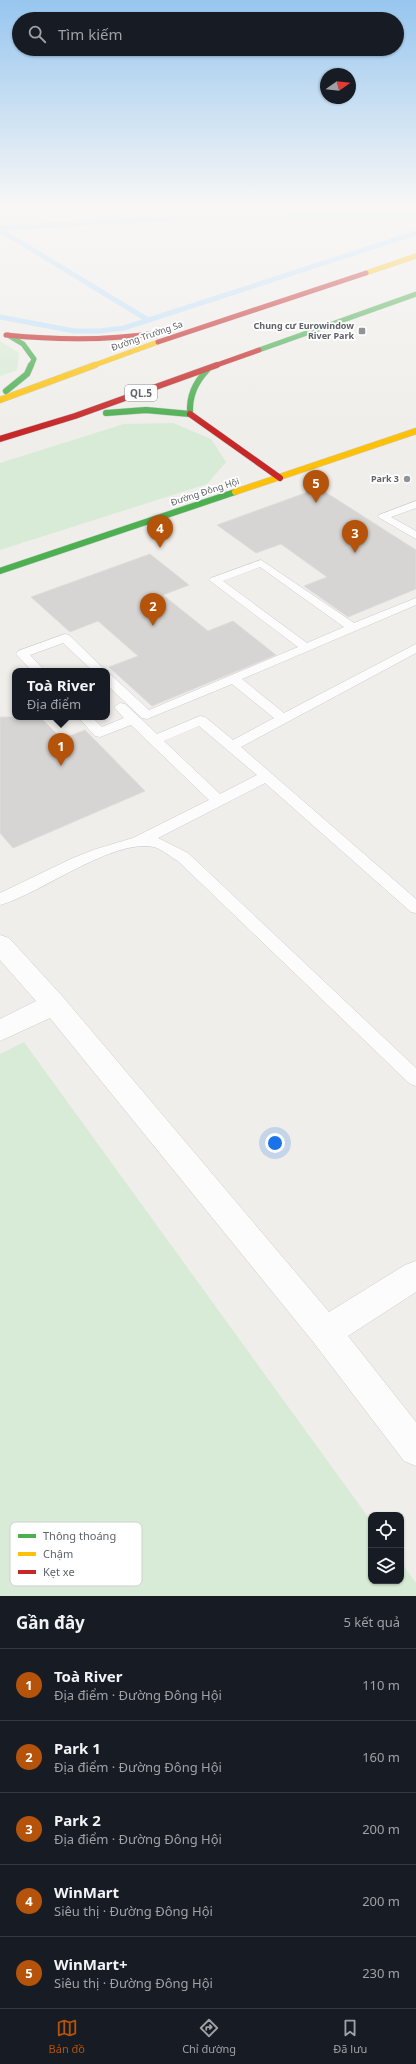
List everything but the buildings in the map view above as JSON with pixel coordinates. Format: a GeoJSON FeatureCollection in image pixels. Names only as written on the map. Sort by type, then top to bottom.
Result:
{"type":"FeatureCollection","features":[{"type":"Feature","properties":{"kind":"main road","name":"Đường Trường Sa"},"geometry":{"type":"LineString","coordinates":[[0,400],[349,278]]}},
{"type":"Feature","properties":{"kind":"main road","name":"QL.5"},"geometry":{"type":"LineString","coordinates":[[0,439],[75,416],[207,370],[416,294]]}},
{"type":"Feature","properties":{"kind":"main road","name":"QL.5"},"geometry":{"type":"LineString","coordinates":[[322,328],[356,326],[416,303]]}},
{"type":"Feature","properties":{"kind":"main road"},"geometry":{"type":"LineString","coordinates":[[3,334],[60,339],[145,336],[244,314]]}},
{"type":"Feature","properties":{"kind":"main road"},"geometry":{"type":"LineString","coordinates":[[0,394],[26,377],[32,368],[34,359],[29,349],[20,341],[3,334]]}},
{"type":"Feature","properties":{"kind":"main road"},"geometry":{"type":"LineString","coordinates":[[190,414],[188,404],[189,395],[194,385],[207,370]]}},
{"type":"Feature","properties":{"kind":"main road"},"geometry":{"type":"LineString","coordinates":[[75,416],[146,410],[190,414],[280,478]]}},
{"type":"Feature","properties":{"kind":"main road"},"geometry":{"type":"LineString","coordinates":[[0,445],[30,429]]}},
{"type":"Feature","properties":{"kind":"main road","name":"Đường Đông Hội"},"geometry":{"type":"LineString","coordinates":[[0,571],[416,431]]}},
{"type":"Feature","properties":{"kind":"street"},"geometry":{"type":"LineString","coordinates":[[0,944],[54,1004],[325,1332],[416,1449]]}},
{"type":"Feature","properties":{"kind":"street"},"geometry":{"type":"LineString","coordinates":[[0,1031],[54,1004]]}},
{"type":"Feature","properties":{"kind":"street"},"geometry":{"type":"LineString","coordinates":[[325,1332],[416,1275]]}},
{"type":"Feature","properties":{"kind":"lane"},"geometry":{"type":"LineString","coordinates":[[416,504],[383,517],[416,536]]}},
{"type":"Feature","properties":{"kind":"lane"},"geometry":{"type":"LineString","coordinates":[[306,648],[214,580],[261,563],[353,628]]}},
{"type":"Feature","properties":{"kind":"lane"},"geometry":{"type":"LineString","coordinates":[[110,681],[147,715],[416,601]]}},
{"type":"Feature","properties":{"kind":"lane"},"geometry":{"type":"LineString","coordinates":[[36,668],[22,654],[65,638],[97,668]]}},
{"type":"Feature","properties":{"kind":"lane"},"geometry":{"type":"LineString","coordinates":[[232,746],[416,648]]}},
{"type":"Feature","properties":{"kind":"lane"},"geometry":{"type":"LineString","coordinates":[[234,679],[283,719]]}},
{"type":"Feature","properties":{"kind":"lane"},"geometry":{"type":"LineString","coordinates":[[120,707],[218,801]]}},
{"type":"Feature","properties":{"kind":"lane"},"geometry":{"type":"LineString","coordinates":[[88,720],[100,733],[133,719]]}},
{"type":"Feature","properties":{"kind":"lane"},"geometry":{"type":"LineString","coordinates":[[155,740],[200,720],[267,776],[416,908]]}},
{"type":"Feature","properties":{"kind":"lane"},"geometry":{"type":"LineString","coordinates":[[0,900],[78,863],[135,842],[267,776]]}},
{"type":"Feature","properties":{"kind":"lane"},"geometry":{"type":"LineString","coordinates":[[135,842],[156,842],[183,857],[416,1079]]}},
{"type":"Feature","properties":{"kind":"green space"},"geometry":{"type":"Polygon","coordinates":[[[0,341],[19,353],[17,370],[0,376],[0,341]]]}},
{"type":"Feature","properties":{"kind":"green space"},"geometry":{"type":"Polygon","coordinates":[[[173,423],[211,439],[226,462],[207,484],[0,550],[0,463],[124,424],[173,423]]]}},
{"type":"Feature","properties":{"kind":"green space"},"geometry":{"type":"Polygon","coordinates":[[[24,1042],[368,1517],[368,1584],[404,1584],[404,1566],[416,1583],[416,1596],[0,1596],[0,1054],[24,1042]]]}},
{"type":"Feature","properties":{"kind":"waterway"},"geometry":{"type":"LineString","coordinates":[[80,278],[148,320]]}},
{"type":"Feature","properties":{"kind":"waterway"},"geometry":{"type":"LineString","coordinates":[[0,317],[74,331],[99,331],[124,328],[276,278]]}},
{"type":"Feature","properties":{"kind":"traffic: fast"},"geometry":{"type":"LineString","coordinates":[[259,350],[416,294]]}},
{"type":"Feature","properties":{"kind":"traffic: fast"},"geometry":{"type":"LineString","coordinates":[[6,391],[27,374],[34,359],[23,344],[8,335]]}},
{"type":"Feature","properties":{"kind":"traffic: fast"},"geometry":{"type":"LineString","coordinates":[[106,413],[146,410],[190,414],[190,401],[193,390],[207,370]]}},
{"type":"Feature","properties":{"kind":"traffic: fast"},"geometry":{"type":"LineString","coordinates":[[0,571],[235,492]]}},
{"type":"Feature","properties":{"kind":"traffic: slow"},"geometry":{"type":"LineString","coordinates":[[0,400],[158,342]]}},
{"type":"Feature","properties":{"kind":"traffic: slow"},"geometry":{"type":"LineString","coordinates":[[235,492],[416,431]]}},
{"type":"Feature","properties":{"kind":"traffic: jam"},"geometry":{"type":"LineString","coordinates":[[158,342],[349,278]]}},
{"type":"Feature","properties":{"kind":"traffic: jam"},"geometry":{"type":"LineString","coordinates":[[6,335],[44,338],[100,339],[156,333]]}},
{"type":"Feature","properties":{"kind":"traffic: jam"},"geometry":{"type":"LineString","coordinates":[[0,439],[75,416],[259,350]]}},
{"type":"Feature","properties":{"kind":"traffic: jam"},"geometry":{"type":"LineString","coordinates":[[190,414],[280,478]]}},
{"type":"Feature","properties":{"kind":"place","name":"Chung cư Eurowindow River Park"},"geometry":{"type":"Point","coordinates":[362,331]}},
{"type":"Feature","properties":{"kind":"place","name":"Park 3"},"geometry":{"type":"Point","coordinates":[407,479]}},
{"type":"Feature","properties":{"kind":"place","name":"WinMart+"},"geometry":{"type":"Point","coordinates":[316,503]}},
{"type":"Feature","properties":{"kind":"place","name":"WinMart"},"geometry":{"type":"Point","coordinates":[160,548]}},
{"type":"Feature","properties":{"kind":"place","name":"Park 2"},"geometry":{"type":"Point","coordinates":[355,553]}},
{"type":"Feature","properties":{"kind":"place","name":"Park 1"},"geometry":{"type":"Point","coordinates":[153,626]}},
{"type":"Feature","properties":{"kind":"place","name":"Toà River"},"geometry":{"type":"Point","coordinates":[61,766]}}]}
